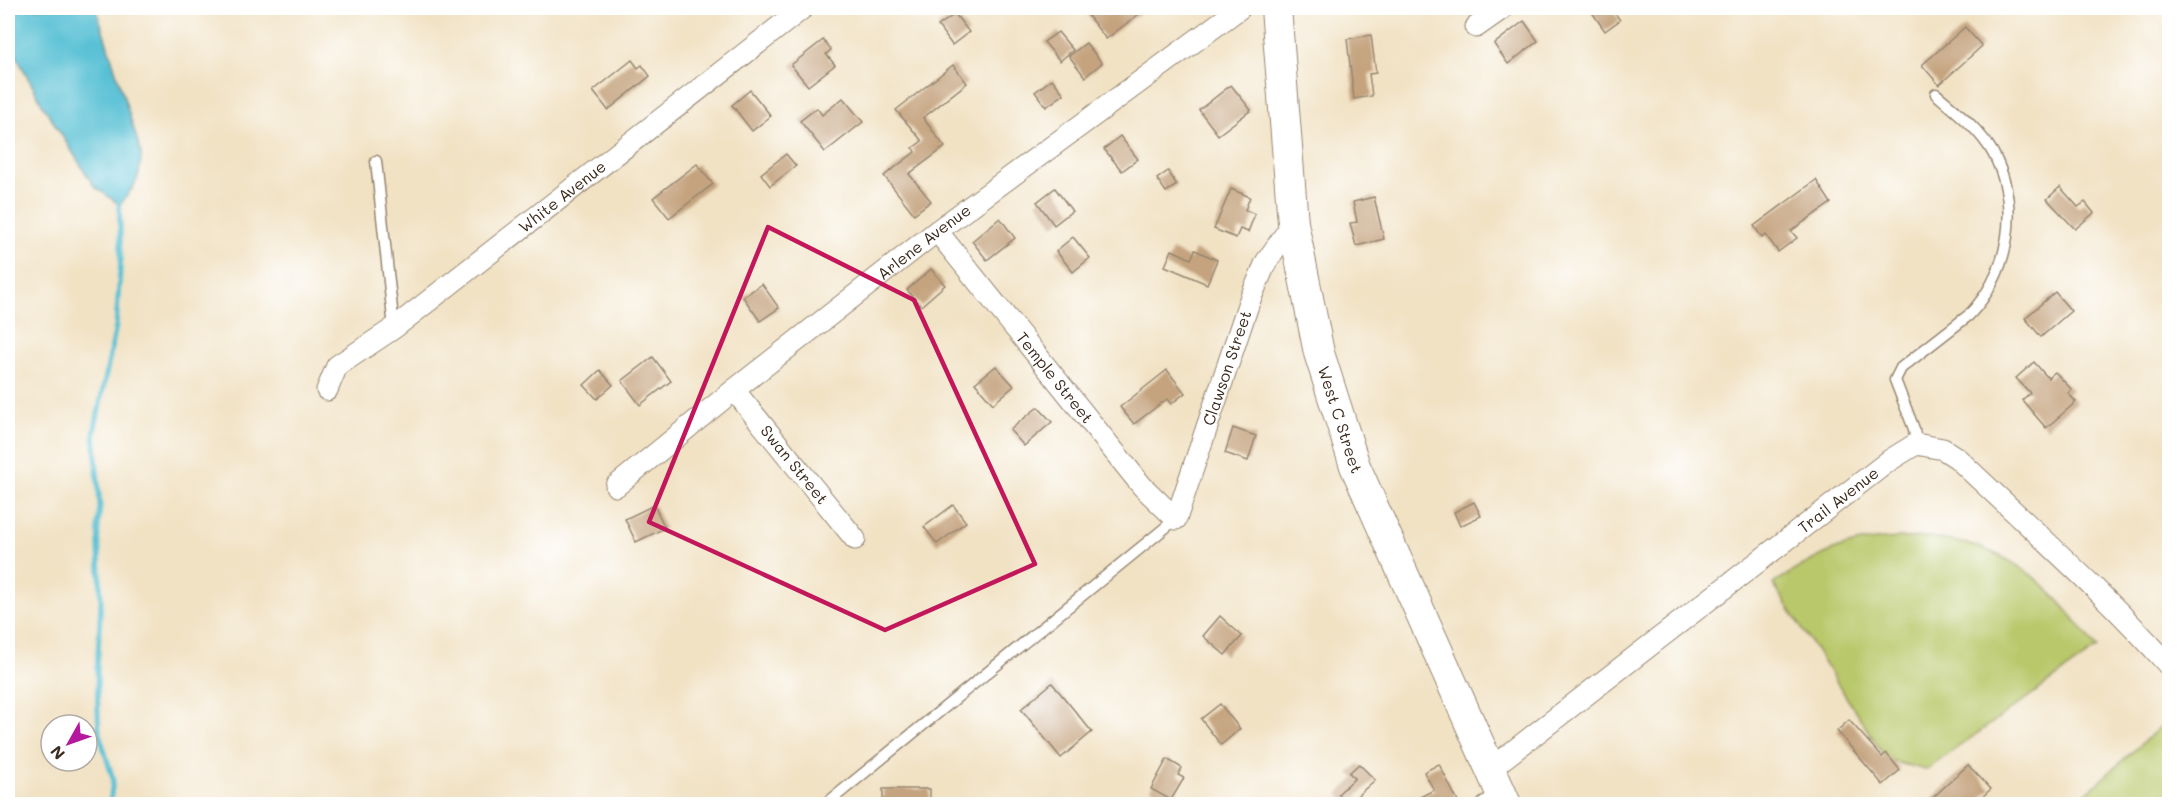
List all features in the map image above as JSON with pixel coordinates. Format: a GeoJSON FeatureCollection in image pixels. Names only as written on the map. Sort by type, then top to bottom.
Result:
{"type":"FeatureCollection","features":[{"type":"Feature","properties":{"kind":"main road","name":"West C Street"},"geometry":{"type":"LineString","coordinates":[[1275,8],[1293,223],[1319,353],[1355,466],[1495,792]]}},
{"type":"Feature","properties":{"kind":"street","name":"White Avenue"},"geometry":{"type":"LineString","coordinates":[[327,390],[337,366],[394,328],[803,8]]}},
{"type":"Feature","properties":{"kind":"street","name":"Arlene Avenue"},"geometry":{"type":"LineString","coordinates":[[616,486],[937,231],[1240,8]]}},
{"type":"Feature","properties":{"kind":"street"},"geometry":{"type":"LineString","coordinates":[[1476,27],[1503,8]]}},
{"type":"Feature","properties":{"kind":"street","name":"Clawson Street"},"geometry":{"type":"LineString","coordinates":[[1176,519],[1249,302],[1266,262],[1293,223]]}},
{"type":"Feature","properties":{"kind":"street","name":"Temple Street"},"geometry":{"type":"LineString","coordinates":[[937,231],[1142,486],[1176,519]]}},
{"type":"Feature","properties":{"kind":"street","name":"Swan Street"},"geometry":{"type":"LineString","coordinates":[[734,390],[855,539]]}},
{"type":"Feature","properties":{"kind":"street"},"geometry":{"type":"LineString","coordinates":[[1916,444],[1943,449],[1957,458],[2146,640],[2169,667]]}},
{"type":"Feature","properties":{"kind":"street","name":"Trail Avenue"},"geometry":{"type":"LineString","coordinates":[[1495,792],[1881,467],[1916,444]]}},
{"type":"Feature","properties":{"kind":"lane"},"geometry":{"type":"LineString","coordinates":[[1916,444],[1914,429],[1895,380],[1901,368],[1979,304],[1994,281],[2007,240],[2008,196],[1992,152],[1980,135],[1935,94]]}},
{"type":"Feature","properties":{"kind":"lane"},"geometry":{"type":"LineString","coordinates":[[376,161],[394,328]]}},
{"type":"Feature","properties":{"kind":"lane"},"geometry":{"type":"LineString","coordinates":[[826,804],[1176,519]]}},
{"type":"Feature","properties":{"kind":"highlighted area"},"geometry":{"type":"Polygon","coordinates":[[[768,227],[914,300],[1035,564],[885,630],[649,522],[768,227]]]}},
{"type":"Feature","properties":{"kind":"green space"},"geometry":{"type":"Polygon","coordinates":[[[1931,537],[1975,546],[2001,556],[2018,566],[2060,602],[2097,648],[1926,770],[1887,760],[1773,584],[1813,560],[1839,548],[1885,539],[1931,537]]]}},
{"type":"Feature","properties":{"kind":"green space"},"geometry":{"type":"Polygon","coordinates":[[[2169,719],[2169,804],[2074,804],[2169,719]]]}},
{"type":"Feature","properties":{"kind":"water"},"geometry":{"type":"Polygon","coordinates":[[[8,8],[96,8],[141,152],[140,169],[136,181],[120,205],[94,186],[44,107],[8,41],[8,8]]]}},
{"type":"Feature","properties":{"kind":"building"},"geometry":{"type":"Polygon","coordinates":[[[1082,8],[1147,8],[1106,39],[1082,8]]]}},
{"type":"Feature","properties":{"kind":"building"},"geometry":{"type":"Polygon","coordinates":[[[1589,8],[1611,8],[1620,20],[1605,31],[1589,8]]]}},
{"type":"Feature","properties":{"kind":"building"},"geometry":{"type":"Polygon","coordinates":[[[955,14],[969,32],[952,45],[938,26],[955,14]]]}},
{"type":"Feature","properties":{"kind":"building"},"geometry":{"type":"Polygon","coordinates":[[[1524,21],[1538,41],[1508,64],[1494,44],[1524,21]]]}},
{"type":"Feature","properties":{"kind":"building"},"geometry":{"type":"Polygon","coordinates":[[[1965,27],[1982,46],[1939,85],[1922,65],[1965,27]]]}},
{"type":"Feature","properties":{"kind":"building"},"geometry":{"type":"Polygon","coordinates":[[[1058,32],[1073,50],[1060,61],[1044,42],[1058,32]]]}},
{"type":"Feature","properties":{"kind":"building"},"geometry":{"type":"Polygon","coordinates":[[[1371,35],[1376,73],[1369,74],[1372,96],[1354,99],[1347,39],[1371,35]]]}},
{"type":"Feature","properties":{"kind":"building"},"geometry":{"type":"Polygon","coordinates":[[[823,40],[831,50],[826,54],[835,65],[808,86],[791,65],[823,40]]]}},
{"type":"Feature","properties":{"kind":"building"},"geometry":{"type":"Polygon","coordinates":[[[1086,43],[1102,63],[1085,77],[1069,56],[1086,43]]]}},
{"type":"Feature","properties":{"kind":"building"},"geometry":{"type":"Polygon","coordinates":[[[632,60],[638,68],[642,65],[650,76],[608,110],[593,91],[632,60]]]}},
{"type":"Feature","properties":{"kind":"building"},"geometry":{"type":"Polygon","coordinates":[[[953,65],[967,83],[923,118],[945,147],[909,174],[931,201],[914,214],[884,176],[915,152],[913,148],[922,141],[896,110],[953,65]]]}},
{"type":"Feature","properties":{"kind":"building"},"geometry":{"type":"Polygon","coordinates":[[[1052,79],[1064,94],[1046,107],[1035,92],[1052,79]]]}},
{"type":"Feature","properties":{"kind":"building"},"geometry":{"type":"Polygon","coordinates":[[[1231,85],[1251,110],[1218,135],[1199,110],[1231,85]]]}},
{"type":"Feature","properties":{"kind":"building"},"geometry":{"type":"Polygon","coordinates":[[[750,90],[771,116],[752,131],[732,105],[750,90]]]}},
{"type":"Feature","properties":{"kind":"building"},"geometry":{"type":"Polygon","coordinates":[[[843,98],[863,122],[825,152],[800,121],[817,108],[822,115],[843,98]]]}},
{"type":"Feature","properties":{"kind":"building"},"geometry":{"type":"Polygon","coordinates":[[[1120,136],[1138,159],[1122,171],[1104,149],[1120,136]]]}},
{"type":"Feature","properties":{"kind":"building"},"geometry":{"type":"Polygon","coordinates":[[[786,154],[796,166],[770,186],[761,174],[786,154]]]}},
{"type":"Feature","properties":{"kind":"building"},"geometry":{"type":"Polygon","coordinates":[[[697,164],[713,184],[669,218],[653,198],[697,164]]]}},
{"type":"Feature","properties":{"kind":"building"},"geometry":{"type":"Polygon","coordinates":[[[1168,171],[1177,185],[1166,192],[1157,179],[1168,171]]]}},
{"type":"Feature","properties":{"kind":"building"},"geometry":{"type":"Polygon","coordinates":[[[1816,180],[1831,203],[1791,231],[1797,238],[1778,252],[1766,235],[1762,238],[1754,226],[1816,180]]]}},
{"type":"Feature","properties":{"kind":"building"},"geometry":{"type":"Polygon","coordinates":[[[2060,187],[2078,207],[2085,202],[2094,213],[2075,229],[2047,199],[2060,187]]]}},
{"type":"Feature","properties":{"kind":"building"},"geometry":{"type":"Polygon","coordinates":[[[1055,188],[1072,211],[1054,225],[1037,202],[1055,188]]]}},
{"type":"Feature","properties":{"kind":"building"},"geometry":{"type":"Polygon","coordinates":[[[1231,189],[1250,197],[1245,210],[1255,214],[1248,232],[1240,229],[1236,238],[1214,229],[1231,189]]]}},
{"type":"Feature","properties":{"kind":"building"},"geometry":{"type":"Polygon","coordinates":[[[1374,197],[1384,239],[1356,246],[1350,223],[1357,222],[1353,202],[1374,197]]]}},
{"type":"Feature","properties":{"kind":"building"},"geometry":{"type":"Polygon","coordinates":[[[1000,218],[1015,238],[987,260],[972,241],[1000,218]]]}},
{"type":"Feature","properties":{"kind":"building"},"geometry":{"type":"Polygon","coordinates":[[[1073,237],[1090,258],[1073,272],[1056,251],[1073,237]]]}},
{"type":"Feature","properties":{"kind":"building"},"geometry":{"type":"Polygon","coordinates":[[[1172,250],[1191,259],[1195,250],[1217,260],[1207,284],[1165,266],[1172,250]]]}},
{"type":"Feature","properties":{"kind":"building"},"geometry":{"type":"Polygon","coordinates":[[[931,269],[945,285],[921,306],[907,290],[931,269]]]}},
{"type":"Feature","properties":{"kind":"building"},"geometry":{"type":"Polygon","coordinates":[[[762,284],[779,308],[760,321],[743,297],[762,284]]]}},
{"type":"Feature","properties":{"kind":"building"},"geometry":{"type":"Polygon","coordinates":[[[2055,292],[2071,311],[2041,337],[2025,318],[2055,292]]]}},
{"type":"Feature","properties":{"kind":"building"},"geometry":{"type":"Polygon","coordinates":[[[653,357],[671,381],[640,405],[622,381],[653,357]]]}},
{"type":"Feature","properties":{"kind":"building"},"geometry":{"type":"Polygon","coordinates":[[[2034,362],[2048,378],[2055,372],[2072,390],[2068,393],[2076,402],[2046,428],[2022,400],[2030,393],[2016,378],[2034,362]]]}},
{"type":"Feature","properties":{"kind":"building"},"geometry":{"type":"Polygon","coordinates":[[[996,366],[1014,386],[993,404],[975,383],[996,366]]]}},
{"type":"Feature","properties":{"kind":"building"},"geometry":{"type":"Polygon","coordinates":[[[600,370],[613,385],[597,399],[584,385],[600,370]]]}},
{"type":"Feature","properties":{"kind":"building"},"geometry":{"type":"Polygon","coordinates":[[[1167,370],[1185,393],[1171,404],[1167,399],[1134,424],[1120,407],[1167,370]]]}},
{"type":"Feature","properties":{"kind":"building"},"geometry":{"type":"Polygon","coordinates":[[[1038,407],[1052,422],[1024,446],[1010,430],[1038,407]]]}},
{"type":"Feature","properties":{"kind":"building"},"geometry":{"type":"Polygon","coordinates":[[[1233,428],[1256,436],[1248,461],[1225,453],[1233,428]]]}},
{"type":"Feature","properties":{"kind":"building"},"geometry":{"type":"Polygon","coordinates":[[[1474,502],[1481,516],[1460,526],[1454,512],[1474,502]]]}},
{"type":"Feature","properties":{"kind":"building"},"geometry":{"type":"Polygon","coordinates":[[[654,505],[665,528],[636,542],[625,519],[654,505]]]}},
{"type":"Feature","properties":{"kind":"building"},"geometry":{"type":"Polygon","coordinates":[[[953,505],[966,522],[937,544],[924,527],[953,505]]]}},
{"type":"Feature","properties":{"kind":"building"},"geometry":{"type":"Polygon","coordinates":[[[1220,616],[1242,636],[1225,655],[1203,636],[1220,616]]]}},
{"type":"Feature","properties":{"kind":"building"},"geometry":{"type":"Polygon","coordinates":[[[1052,683],[1092,732],[1061,758],[1021,709],[1052,683]]]}},
{"type":"Feature","properties":{"kind":"building"},"geometry":{"type":"Polygon","coordinates":[[[1220,704],[1240,729],[1221,745],[1201,719],[1220,704]]]}},
{"type":"Feature","properties":{"kind":"building"},"geometry":{"type":"Polygon","coordinates":[[[1849,720],[1882,757],[1886,753],[1900,770],[1883,785],[1837,731],[1849,720]]]}},
{"type":"Feature","properties":{"kind":"building"},"geometry":{"type":"Polygon","coordinates":[[[1167,759],[1182,768],[1178,775],[1184,778],[1171,800],[1151,789],[1167,759]]]}},
{"type":"Feature","properties":{"kind":"building"},"geometry":{"type":"Polygon","coordinates":[[[1359,764],[1375,780],[1348,804],[1338,794],[1355,778],[1349,773],[1359,764]]]}},
{"type":"Feature","properties":{"kind":"building"},"geometry":{"type":"Polygon","coordinates":[[[1439,764],[1459,804],[1406,804],[1434,790],[1424,772],[1439,764]]]}},
{"type":"Feature","properties":{"kind":"building"},"geometry":{"type":"Polygon","coordinates":[[[1968,765],[1991,789],[1981,798],[1988,804],[1926,804],[1968,765]]]}},
{"type":"Feature","properties":{"kind":"building"},"geometry":{"type":"Polygon","coordinates":[[[883,789],[930,789],[930,804],[883,804],[883,789]]]}},
{"type":"Feature","properties":{"kind":"waterway"},"geometry":{"type":"LineString","coordinates":[[110,804],[113,779],[99,733],[98,712],[97,671],[101,600],[98,526],[100,506],[94,433],[116,326],[121,258],[119,199]]}}]}
